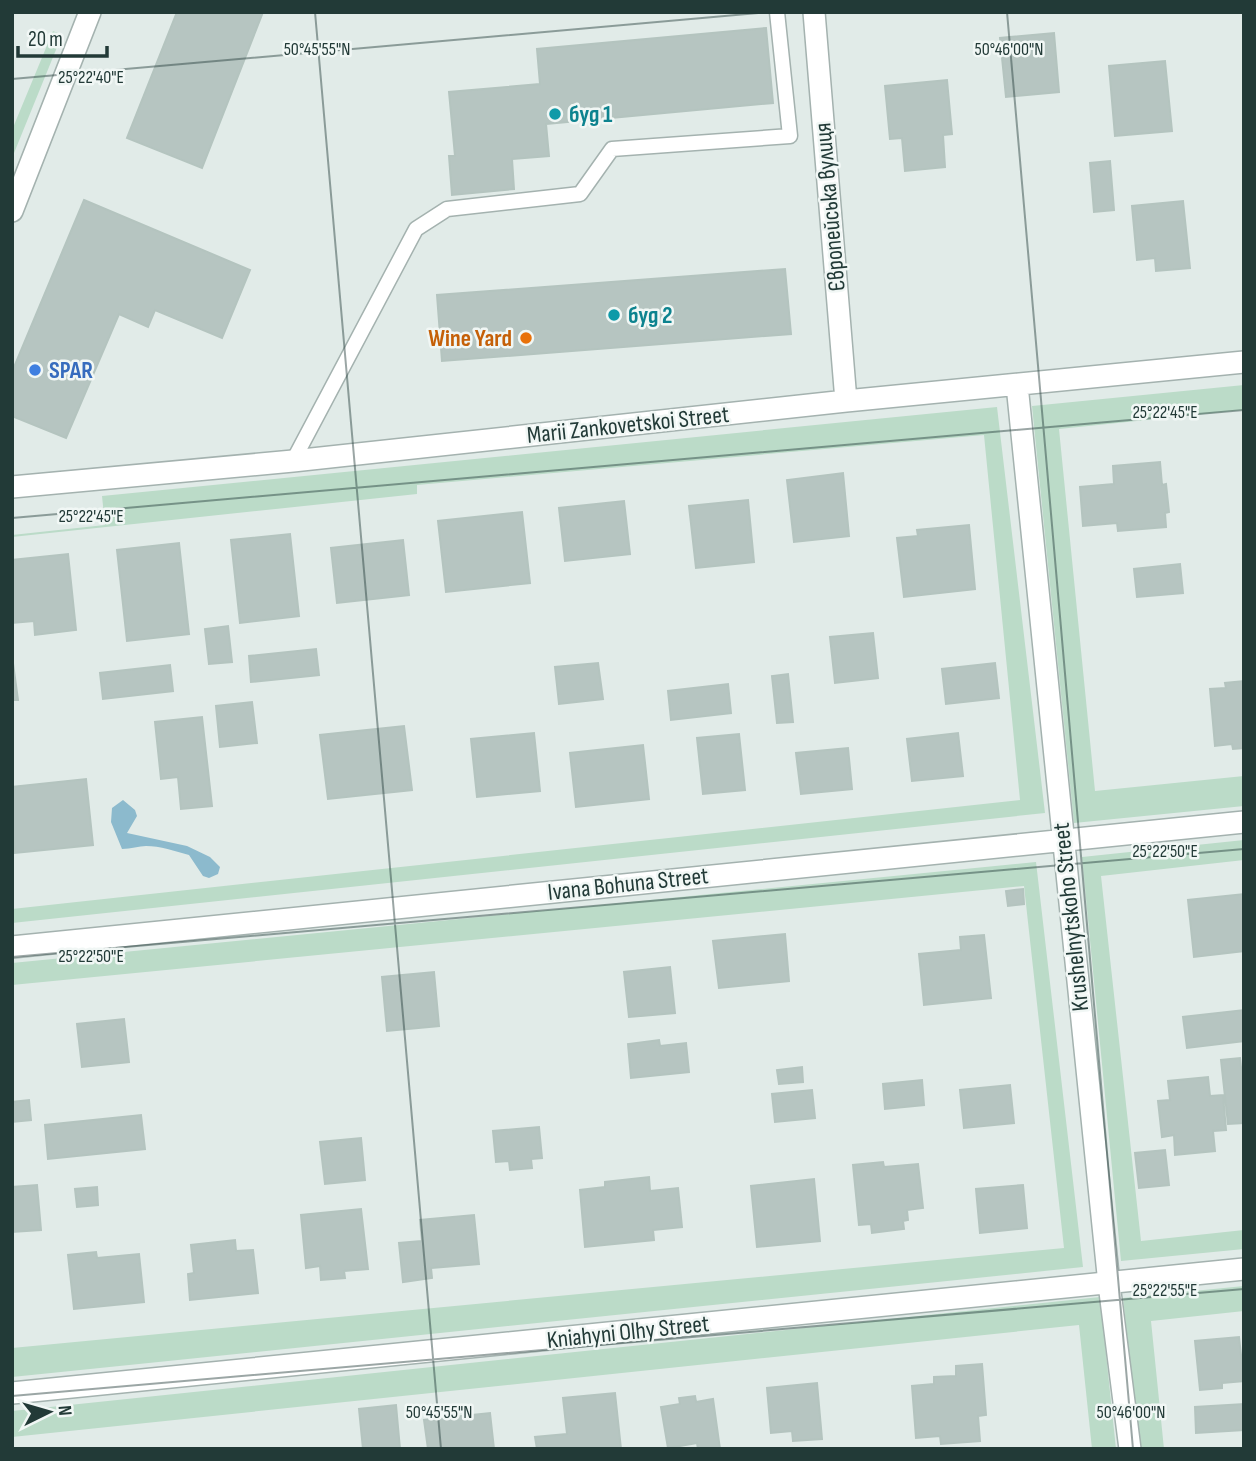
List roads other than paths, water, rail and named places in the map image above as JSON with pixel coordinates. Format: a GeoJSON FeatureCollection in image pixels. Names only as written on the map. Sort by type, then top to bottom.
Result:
{"type":"FeatureCollection","features":[{"type":"Feature","properties":{"kind":"street"},"geometry":{"type":"LineString","coordinates":[[12,211],[90,12]]}},
{"type":"Feature","properties":{"kind":"street","name":"Європейська вулиця"},"geometry":{"type":"LineString","coordinates":[[814,12],[846,401]]}},
{"type":"Feature","properties":{"kind":"street","name":"Marii Zankovetskoi Street"},"geometry":{"type":"LineString","coordinates":[[12,487],[293,461],[846,401],[1244,362]]}},
{"type":"Feature","properties":{"kind":"street","name":"Krushelnytskoho Street"},"geometry":{"type":"LineString","coordinates":[[1017,384],[1129,1449]]}},
{"type":"Feature","properties":{"kind":"street","name":"Ivana Bohuna Street"},"geometry":{"type":"LineString","coordinates":[[12,947],[1244,822]]}},
{"type":"Feature","properties":{"kind":"street","name":"Kniahyni Olhy Street"},"geometry":{"type":"LineString","coordinates":[[12,1393],[1244,1269]]}},
{"type":"Feature","properties":{"kind":"lane"},"geometry":{"type":"LineString","coordinates":[[293,461],[416,229],[437,215],[447,209],[580,194],[612,149],[790,136],[777,12]]}},
{"type":"Feature","properties":{"kind":"water"},"geometry":{"type":"Polygon","coordinates":[[[123,800],[135,810],[137,816],[127,833],[187,846],[210,857],[220,867],[218,874],[209,878],[203,876],[189,855],[173,850],[146,846],[122,849],[111,822],[112,808],[123,800]]]}},
{"type":"Feature","properties":{"kind":"place","name":"буд 1"},"geometry":{"type":"Point","coordinates":[555,114]}},
{"type":"Feature","properties":{"kind":"place","name":"буд 2"},"geometry":{"type":"Point","coordinates":[614,315]}},
{"type":"Feature","properties":{"kind":"place","name":"Wine Yard"},"geometry":{"type":"Point","coordinates":[526,338]}},
{"type":"Feature","properties":{"kind":"place","name":"SPAR"},"geometry":{"type":"Point","coordinates":[35,370]}}]}
